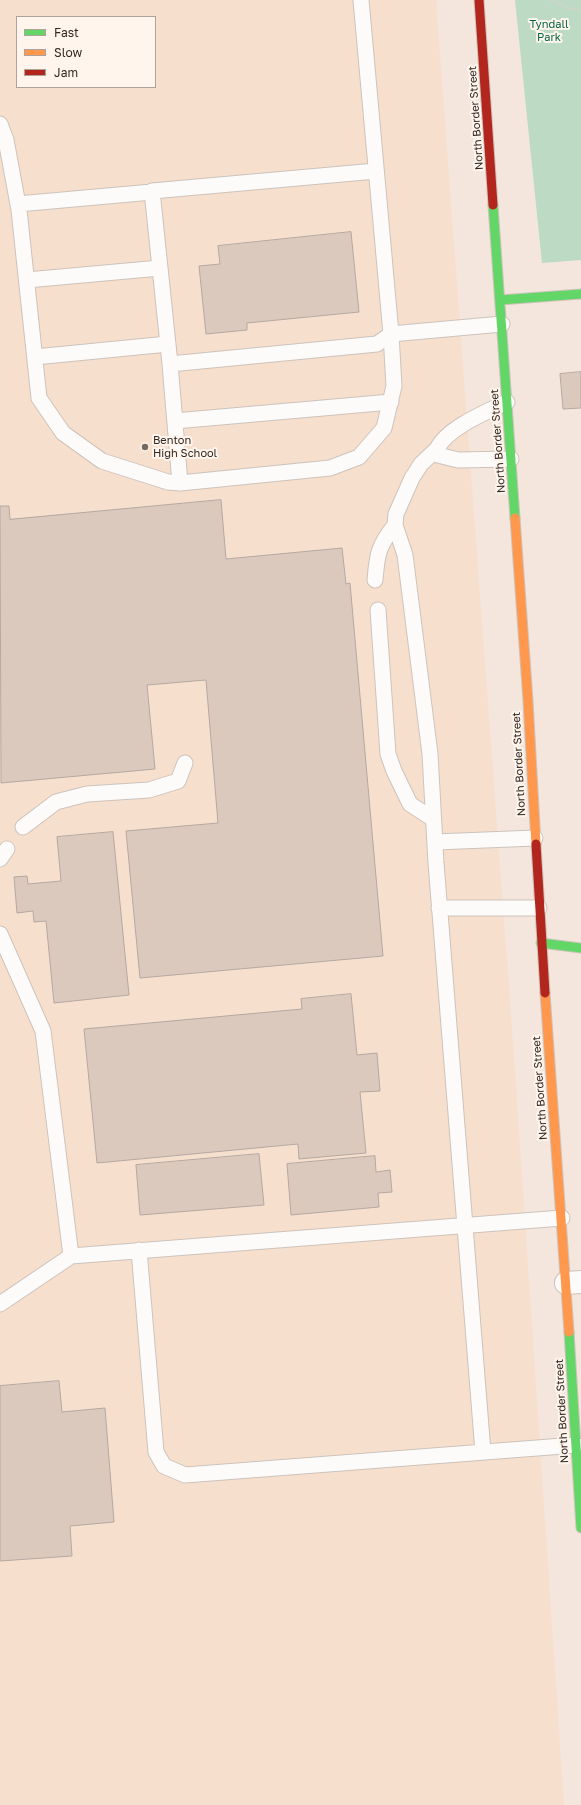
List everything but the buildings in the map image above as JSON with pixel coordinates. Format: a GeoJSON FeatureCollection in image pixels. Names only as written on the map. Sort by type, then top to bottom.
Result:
{"type":"FeatureCollection","features":[{"type":"Feature","properties":{"kind":"street","name":"North Border Street"},"geometry":{"type":"LineString","coordinates":[[480,0],[528,701],[541,943],[562,1218],[574,1283],[576,1444],[581,1528]]}},
{"type":"Feature","properties":{"kind":"street"},"geometry":{"type":"LineString","coordinates":[[500,300],[581,294]]}},
{"type":"Feature","properties":{"kind":"street"},"geometry":{"type":"LineString","coordinates":[[541,943],[581,948]]}},
{"type":"Feature","properties":{"kind":"lane"},"geometry":{"type":"LineString","coordinates":[[0,124],[6,140],[18,204],[39,398],[63,433],[102,461],[168,482],[180,483],[330,468],[359,457],[384,428],[394,386],[391,334],[361,0]]}},
{"type":"Feature","properties":{"kind":"lane"},"geometry":{"type":"LineString","coordinates":[[18,204],[152,192],[152,190],[376,171]]}},
{"type":"Feature","properties":{"kind":"lane"},"geometry":{"type":"LineString","coordinates":[[152,192],[170,364],[180,483]]}},
{"type":"Feature","properties":{"kind":"lane"},"geometry":{"type":"LineString","coordinates":[[27,280],[160,268]]}},
{"type":"Feature","properties":{"kind":"lane"},"geometry":{"type":"LineString","coordinates":[[170,364],[376,344],[391,334],[502,324]]}},
{"type":"Feature","properties":{"kind":"lane"},"geometry":{"type":"LineString","coordinates":[[34,357],[168,344]]}},
{"type":"Feature","properties":{"kind":"lane"},"geometry":{"type":"LineString","coordinates":[[175,421],[391,402]]}},
{"type":"Feature","properties":{"kind":"lane"},"geometry":{"type":"LineString","coordinates":[[483,1452],[433,819],[430,754],[405,554],[395,525],[396,514],[412,478],[421,464],[437,450],[439,444],[463,424],[507,402]]}},
{"type":"Feature","properties":{"kind":"lane"},"geometry":{"type":"LineString","coordinates":[[437,450],[438,455],[458,460],[511,459]]}},
{"type":"Feature","properties":{"kind":"lane"},"geometry":{"type":"LineString","coordinates":[[375,580],[377,556],[384,538],[395,525]]}},
{"type":"Feature","properties":{"kind":"lane"},"geometry":{"type":"LineString","coordinates":[[378,610],[388,754],[394,771],[410,804],[433,819]]}},
{"type":"Feature","properties":{"kind":"lane"},"geometry":{"type":"LineString","coordinates":[[23,827],[56,802],[87,794],[149,790],[178,781],[185,763]]}},
{"type":"Feature","properties":{"kind":"lane"},"geometry":{"type":"LineString","coordinates":[[435,842],[535,838]]}},
{"type":"Feature","properties":{"kind":"lane"},"geometry":{"type":"LineString","coordinates":[[440,908],[540,908]]}},
{"type":"Feature","properties":{"kind":"lane"},"geometry":{"type":"LineString","coordinates":[[0,934],[43,1030],[71,1256]]}},
{"type":"Feature","properties":{"kind":"lane"},"geometry":{"type":"LineString","coordinates":[[0,1304],[71,1256],[562,1218]]}},
{"type":"Feature","properties":{"kind":"lane"},"geometry":{"type":"LineString","coordinates":[[139,1250],[156,1452],[164,1466],[185,1475],[576,1444]]}},
{"type":"Feature","properties":{"kind":"path"},"geometry":{"type":"LineString","coordinates":[[551,0],[572,9],[581,9]]}},
{"type":"Feature","properties":{"kind":"shaded area"},"geometry":{"type":"Polygon","coordinates":[[[0,0],[436,0],[513,1042],[564,1805],[0,1805],[0,0]]]}},
{"type":"Feature","properties":{"kind":"green space","name":"Tyndall Park"},"geometry":{"type":"Polygon","coordinates":[[[515,0],[581,0],[581,260],[542,263],[515,0]]]}},
{"type":"Feature","properties":{"kind":"traffic: fast"},"geometry":{"type":"LineString","coordinates":[[493,205],[515,518]]}},
{"type":"Feature","properties":{"kind":"traffic: fast"},"geometry":{"type":"LineString","coordinates":[[500,300],[581,294]]}},
{"type":"Feature","properties":{"kind":"traffic: fast"},"geometry":{"type":"LineString","coordinates":[[541,943],[581,948]]}},
{"type":"Feature","properties":{"kind":"traffic: fast"},"geometry":{"type":"LineString","coordinates":[[569,1332],[581,1528]]}},
{"type":"Feature","properties":{"kind":"traffic: slow"},"geometry":{"type":"LineString","coordinates":[[515,518],[528,701],[536,844]]}},
{"type":"Feature","properties":{"kind":"traffic: slow"},"geometry":{"type":"LineString","coordinates":[[545,993],[569,1332]]}},
{"type":"Feature","properties":{"kind":"traffic: jam"},"geometry":{"type":"LineString","coordinates":[[479,0],[493,205]]}},
{"type":"Feature","properties":{"kind":"traffic: jam"},"geometry":{"type":"LineString","coordinates":[[536,844],[545,993]]}},
{"type":"Feature","properties":{"kind":"place","name":"Benton High School"},"geometry":{"type":"Point","coordinates":[145,447]}}]}
